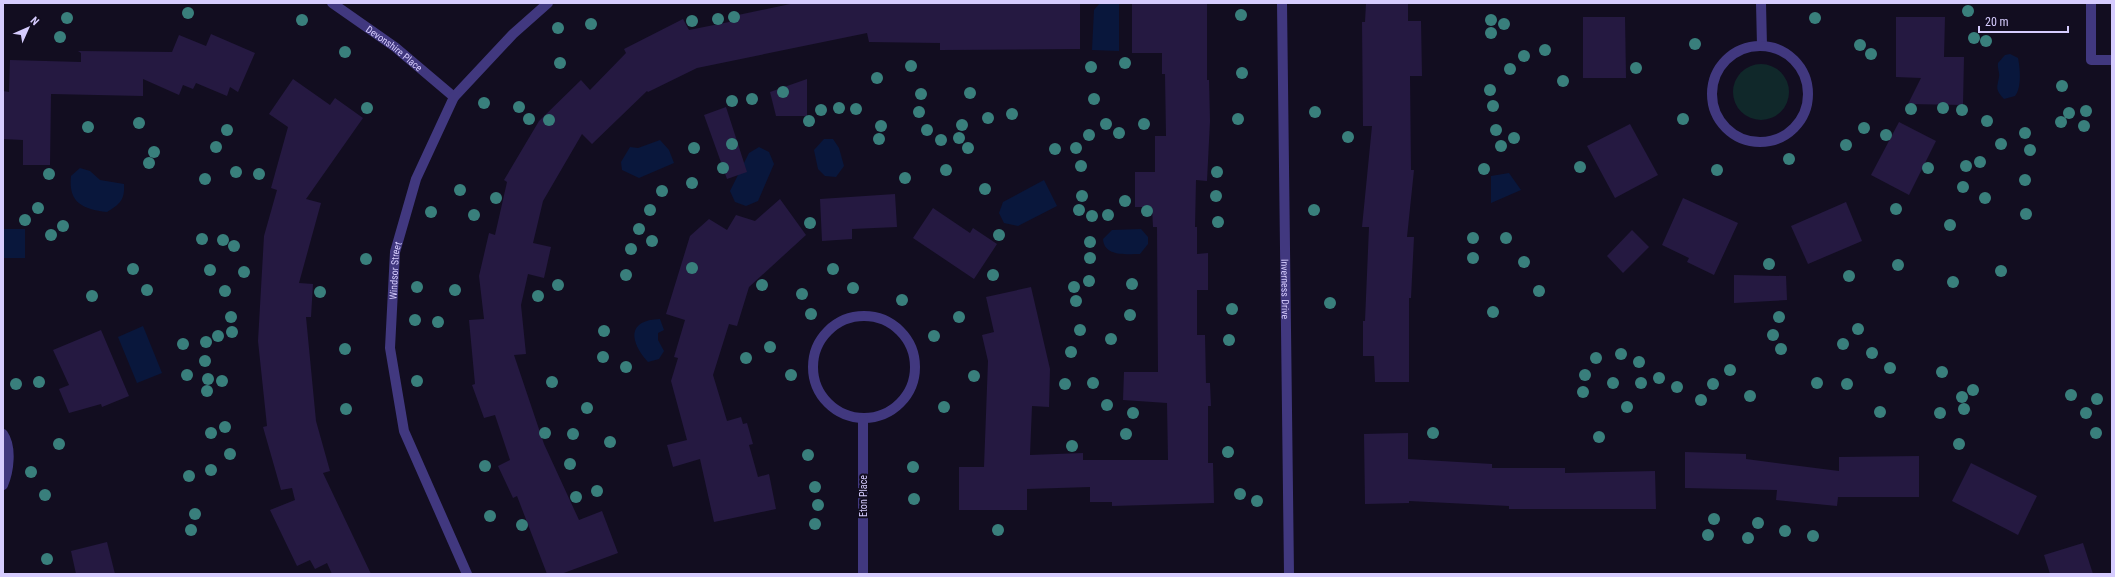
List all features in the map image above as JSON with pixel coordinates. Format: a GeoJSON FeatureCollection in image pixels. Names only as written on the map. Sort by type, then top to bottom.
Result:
{"type":"FeatureCollection","features":[{"type":"Feature","properties":{"kind":"street","name":"Devonshire Place"},"geometry":{"type":"LineString","coordinates":[[332,3],[395,47],[454,97]]}},
{"type":"Feature","properties":{"kind":"street","name":"Windsor Street"},"geometry":{"type":"LineString","coordinates":[[467,574],[404,431],[390,348],[395,252],[416,179],[454,97],[513,34],[548,3]]}},
{"type":"Feature","properties":{"kind":"street","name":"Inverness Drive"},"geometry":{"type":"LineString","coordinates":[[1282,3],[1290,574]]}},
{"type":"Feature","properties":{"kind":"street"},"geometry":{"type":"LineString","coordinates":[[1761,3],[1762,46]]}},
{"type":"Feature","properties":{"kind":"street"},"geometry":{"type":"LineString","coordinates":[[2090,3],[2091,60],[2112,60]]}},
{"type":"Feature","properties":{"kind":"street"},"geometry":{"type":"LineString","coordinates":[[1755,46],[1762,46],[1771,47],[1786,53],[1798,63],[1806,77],[1809,93],[1806,109],[1799,123],[1788,134],[1773,141],[1758,142],[1742,139],[1730,132],[1718,118],[1712,103],[1712,87],[1716,72],[1726,59],[1740,50],[1755,46]]}},
{"type":"Feature","properties":{"kind":"street"},"geometry":{"type":"LineString","coordinates":[[857,316],[873,317],[888,322],[902,332],[911,345],[916,361],[915,378],[908,395],[896,408],[880,417],[863,419],[845,415],[830,406],[819,392],[814,375],[814,359],[819,343],[829,330],[837,324],[857,316]]}},
{"type":"Feature","properties":{"kind":"street","name":"Eton Place"},"geometry":{"type":"LineString","coordinates":[[863,419],[863,574]]}},
{"type":"Feature","properties":{"kind":"street"},"geometry":{"type":"LineString","coordinates":[[3,434],[8,450],[8,465],[3,485]]}},
{"type":"Feature","properties":{"kind":"green space"},"geometry":{"type":"Polygon","coordinates":[[[1755,64],[1767,64],[1777,68],[1785,76],[1789,86],[1789,98],[1785,108],[1777,116],[1767,120],[1755,120],[1745,116],[1737,108],[1733,98],[1733,86],[1737,76],[1745,68],[1755,64]]]}},
{"type":"Feature","properties":{"kind":"water"},"geometry":{"type":"Polygon","coordinates":[[[1100,3],[1119,3],[1119,51],[1092,50],[1094,10],[1100,3]]]}},
{"type":"Feature","properties":{"kind":"water"},"geometry":{"type":"Polygon","coordinates":[[[2010,54],[2018,58],[2020,83],[2015,96],[2004,99],[1997,88],[1999,75],[1998,63],[2005,55],[2010,54]]]}},
{"type":"Feature","properties":{"kind":"water"},"geometry":{"type":"Polygon","coordinates":[[[824,139],[833,139],[839,148],[844,166],[836,177],[825,176],[818,169],[814,150],[824,139]]]}},
{"type":"Feature","properties":{"kind":"water"},"geometry":{"type":"Polygon","coordinates":[[[660,140],[669,150],[674,163],[639,178],[622,170],[621,162],[630,147],[638,148],[660,140]]]}},
{"type":"Feature","properties":{"kind":"water"},"geometry":{"type":"Polygon","coordinates":[[[759,147],[769,152],[774,164],[758,201],[746,206],[735,202],[730,191],[749,153],[759,147]]]}},
{"type":"Feature","properties":{"kind":"water"},"geometry":{"type":"Polygon","coordinates":[[[80,168],[90,171],[100,180],[124,184],[124,194],[121,201],[107,212],[91,209],[79,203],[72,193],[71,176],[80,168]]]}},
{"type":"Feature","properties":{"kind":"water"},"geometry":{"type":"Polygon","coordinates":[[[1509,173],[1521,190],[1491,203],[1491,176],[1509,173]]]}},
{"type":"Feature","properties":{"kind":"water"},"geometry":{"type":"Polygon","coordinates":[[[1044,180],[1057,206],[1018,226],[1004,223],[999,213],[1003,202],[1044,180]]]}},
{"type":"Feature","properties":{"kind":"water"},"geometry":{"type":"Polygon","coordinates":[[[3,229],[25,229],[25,258],[3,258],[3,229]]]}},
{"type":"Feature","properties":{"kind":"water"},"geometry":{"type":"Polygon","coordinates":[[[1141,229],[1148,237],[1148,244],[1140,254],[1123,254],[1112,252],[1104,245],[1103,239],[1112,230],[1141,229]]]}},
{"type":"Feature","properties":{"kind":"water"},"geometry":{"type":"Polygon","coordinates":[[[660,319],[664,330],[658,333],[658,340],[664,351],[659,359],[648,362],[638,347],[634,333],[641,323],[649,320],[660,319]]]}},
{"type":"Feature","properties":{"kind":"water"},"geometry":{"type":"Polygon","coordinates":[[[143,326],[162,373],[137,383],[118,337],[143,326]]]}},
{"type":"Feature","properties":{"kind":"building"},"geometry":{"type":"Polygon","coordinates":[[[795,3],[1080,4],[1080,49],[940,50],[940,43],[869,42],[867,33],[697,68],[648,92],[647,91],[592,144],[582,134],[543,201],[533,243],[551,247],[544,278],[528,274],[521,305],[526,354],[514,355],[544,444],[579,520],[602,511],[618,553],[561,574],[547,574],[517,496],[513,498],[498,466],[510,460],[495,415],[484,418],[472,385],[475,384],[469,320],[484,319],[479,276],[489,233],[495,235],[507,182],[504,180],[539,121],[581,80],[590,90],[626,53],[624,49],[683,19],[689,30],[739,20],[738,15],[795,3]]]}},
{"type":"Feature","properties":{"kind":"building"},"geometry":{"type":"Polygon","coordinates":[[[1132,3],[1207,3],[1207,80],[1209,80],[1210,121],[1207,181],[1196,180],[1195,227],[1197,227],[1197,254],[1208,253],[1208,290],[1197,290],[1197,335],[1205,335],[1206,383],[1210,383],[1211,406],[1208,406],[1208,463],[1213,463],[1214,503],[1112,506],[1112,502],[1090,502],[1090,487],[1027,489],[1027,510],[959,510],[959,467],[984,467],[988,361],[982,335],[994,332],[986,297],[1031,287],[1050,369],[1049,407],[1032,406],[1030,455],[1083,453],[1083,460],[1168,460],[1167,403],[1123,400],[1124,372],[1158,372],[1157,227],[1153,227],[1152,207],[1135,207],[1135,172],[1155,172],[1155,136],[1166,136],[1165,74],[1162,74],[1162,53],[1132,53],[1132,3]]]}},
{"type":"Feature","properties":{"kind":"building"},"geometry":{"type":"Polygon","coordinates":[[[1366,3],[1408,3],[1408,21],[1421,21],[1422,76],[1410,76],[1411,170],[1414,170],[1407,237],[1414,237],[1411,298],[1409,298],[1409,382],[1375,382],[1374,356],[1363,356],[1363,321],[1365,321],[1369,227],[1362,227],[1372,126],[1363,126],[1362,22],[1365,22],[1366,3]]]}},
{"type":"Feature","properties":{"kind":"building"},"geometry":{"type":"Polygon","coordinates":[[[1583,17],[1625,17],[1626,78],[1583,78],[1583,17]]]}},
{"type":"Feature","properties":{"kind":"building"},"geometry":{"type":"Polygon","coordinates":[[[1896,17],[1945,17],[1944,57],[1964,57],[1963,105],[1908,104],[1921,78],[1896,77],[1896,17]]]}},
{"type":"Feature","properties":{"kind":"building"},"geometry":{"type":"Polygon","coordinates":[[[211,34],[255,53],[238,92],[230,87],[227,96],[196,83],[193,89],[183,85],[179,95],[143,79],[143,96],[51,94],[50,165],[23,165],[23,140],[3,139],[3,91],[9,92],[10,60],[81,62],[81,53],[78,51],[172,52],[179,35],[206,46],[211,34]]]}},
{"type":"Feature","properties":{"kind":"building"},"geometry":{"type":"Polygon","coordinates":[[[293,79],[330,105],[335,98],[363,118],[306,199],[321,203],[299,283],[313,284],[311,317],[306,317],[316,421],[330,471],[323,473],[371,574],[332,574],[327,563],[315,569],[310,560],[297,566],[270,510],[295,500],[292,488],[281,490],[263,427],[267,426],[258,341],[264,236],[277,190],[271,188],[288,127],[269,114],[293,79]]]}},
{"type":"Feature","properties":{"kind":"building"},"geometry":{"type":"Polygon","coordinates":[[[807,79],[807,116],[776,116],[770,92],[807,79]]]}},
{"type":"Feature","properties":{"kind":"building"},"geometry":{"type":"Polygon","coordinates":[[[726,107],[747,172],[727,179],[704,115],[726,107]]]}},
{"type":"Feature","properties":{"kind":"building"},"geometry":{"type":"Polygon","coordinates":[[[1899,122],[1936,141],[1909,195],[1871,175],[1899,122]]]}},
{"type":"Feature","properties":{"kind":"building"},"geometry":{"type":"Polygon","coordinates":[[[1630,124],[1658,175],[1615,198],[1587,146],[1630,124]]]}},
{"type":"Feature","properties":{"kind":"building"},"geometry":{"type":"Polygon","coordinates":[[[895,194],[897,227],[852,229],[852,239],[822,241],[820,199],[895,194]]]}},
{"type":"Feature","properties":{"kind":"building"},"geometry":{"type":"Polygon","coordinates":[[[1683,198],[1738,223],[1714,275],[1687,262],[1689,258],[1662,245],[1683,198]]]}},
{"type":"Feature","properties":{"kind":"building"},"geometry":{"type":"Polygon","coordinates":[[[780,199],[806,235],[749,287],[737,326],[729,324],[713,375],[727,421],[741,417],[743,424],[747,423],[753,444],[749,445],[758,477],[769,474],[776,509],[714,522],[700,459],[673,467],[667,445],[687,440],[671,381],[678,358],[674,357],[685,320],[666,314],[690,236],[709,219],[727,230],[736,215],[755,221],[780,199]]]}},
{"type":"Feature","properties":{"kind":"building"},"geometry":{"type":"Polygon","coordinates":[[[1846,202],[1862,241],[1808,264],[1791,226],[1846,202]]]}},
{"type":"Feature","properties":{"kind":"building"},"geometry":{"type":"Polygon","coordinates":[[[933,208],[970,233],[973,228],[997,244],[974,279],[913,238],[933,208]]]}},
{"type":"Feature","properties":{"kind":"building"},"geometry":{"type":"Polygon","coordinates":[[[1632,230],[1649,247],[1623,273],[1607,256],[1632,230]]]}},
{"type":"Feature","properties":{"kind":"building"},"geometry":{"type":"Polygon","coordinates":[[[1734,275],[1786,276],[1787,300],[1734,303],[1734,275]]]}},
{"type":"Feature","properties":{"kind":"building"},"geometry":{"type":"Polygon","coordinates":[[[101,330],[129,396],[102,407],[101,404],[69,413],[59,389],[69,385],[53,350],[101,330]]]}},
{"type":"Feature","properties":{"kind":"building"},"geometry":{"type":"Polygon","coordinates":[[[1408,433],[1408,459],[1492,464],[1492,468],[1565,468],[1565,473],[1655,471],[1656,509],[1509,509],[1509,506],[1409,501],[1409,503],[1365,504],[1364,434],[1408,433]]]}},
{"type":"Feature","properties":{"kind":"building"},"geometry":{"type":"Polygon","coordinates":[[[1685,452],[1746,454],[1746,459],[1839,471],[1839,457],[1919,456],[1919,497],[1838,497],[1837,506],[1776,500],[1777,490],[1685,488],[1685,452]]]}},
{"type":"Feature","properties":{"kind":"building"},"geometry":{"type":"Polygon","coordinates":[[[1971,463],[2037,496],[2018,535],[1952,501],[1971,463]]]}},
{"type":"Feature","properties":{"kind":"building"},"geometry":{"type":"Polygon","coordinates":[[[107,542],[115,574],[76,574],[71,551],[107,542]]]}},
{"type":"Feature","properties":{"kind":"building"},"geometry":{"type":"Polygon","coordinates":[[[2083,543],[2093,574],[2050,574],[2044,555],[2083,543]]]}}]}
